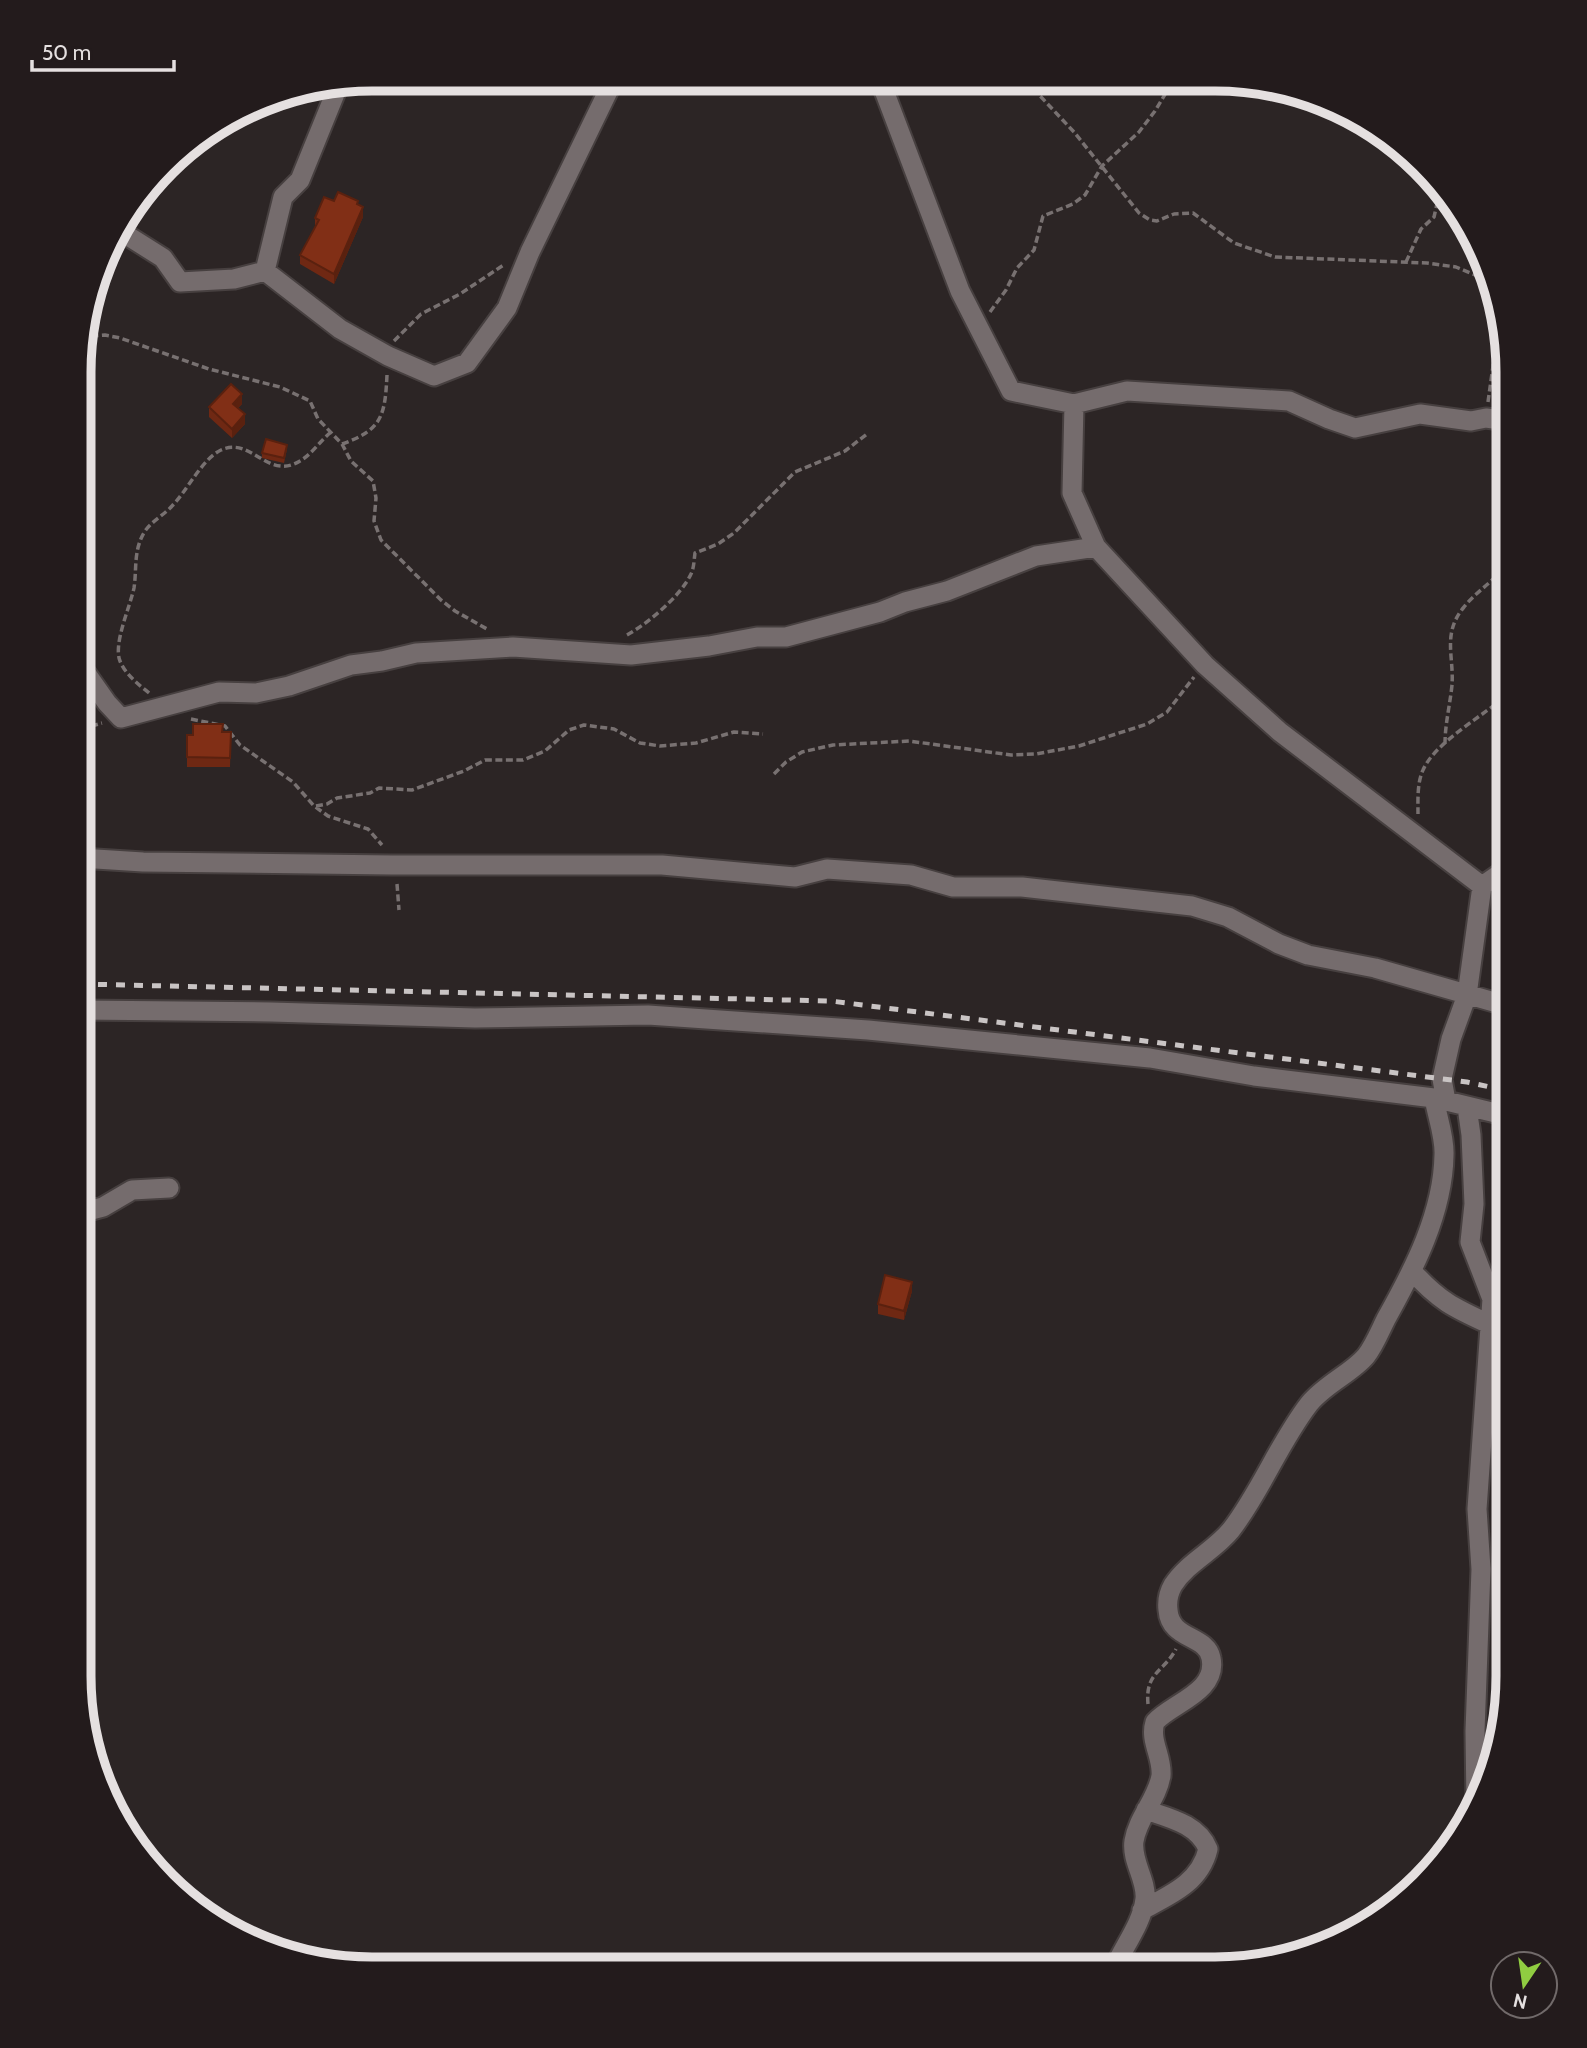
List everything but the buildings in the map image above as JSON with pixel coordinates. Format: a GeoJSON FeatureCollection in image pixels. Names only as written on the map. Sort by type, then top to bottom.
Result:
{"type":"FeatureCollection","features":[{"type":"Feature","properties":{"kind":"street"},"geometry":{"type":"LineString","coordinates":[[265,271],[340,329],[388,356],[434,376],[467,363],[507,308],[530,252],[608,91]]}},
{"type":"Feature","properties":{"kind":"street"},"geometry":{"type":"LineString","coordinates":[[884,91],[960,291],[1011,391],[1073,404],[1127,391],[1289,401],[1355,428],[1420,414],[1471,421],[1496,419]]}},
{"type":"Feature","properties":{"kind":"street"},"geometry":{"type":"LineString","coordinates":[[265,271],[283,197],[300,180],[335,93]]}},
{"type":"Feature","properties":{"kind":"street"},"geometry":{"type":"LineString","coordinates":[[127,235],[163,258],[180,282],[234,279],[265,271]]}},
{"type":"Feature","properties":{"kind":"street"},"geometry":{"type":"LineString","coordinates":[[1073,404],[1072,493],[1096,547],[1205,665],[1280,732],[1482,886]]}},
{"type":"Feature","properties":{"kind":"street"},"geometry":{"type":"LineString","coordinates":[[91,680],[121,718],[219,692],[256,693],[278,689],[351,665],[416,653],[513,647],[631,655],[709,646],[757,636],[786,637],[947,591],[1036,556],[1096,547]]}},
{"type":"Feature","properties":{"kind":"street"},"geometry":{"type":"LineString","coordinates":[[91,859],[143,862],[392,865],[662,864],[795,877],[827,869],[911,875],[953,887],[1022,887],[1192,906],[1228,917],[1279,944],[1308,955],[1375,968],[1496,1003]]}},
{"type":"Feature","properties":{"kind":"street"},"geometry":{"type":"LineString","coordinates":[[1120,1957],[1145,1899],[1133,1846],[1138,1827],[1161,1776],[1153,1738],[1155,1723],[1198,1690],[1211,1669],[1208,1650],[1168,1619],[1167,1605],[1171,1588],[1186,1570],[1231,1530],[1287,1435],[1310,1403],[1366,1357],[1412,1271],[1440,1196],[1445,1153],[1440,1100],[1442,1079],[1451,1039],[1466,995],[1482,886],[1496,876]]}},
{"type":"Feature","properties":{"kind":"street"},"geometry":{"type":"LineString","coordinates":[[91,1010],[475,1018],[648,1015],[868,1030],[1150,1058],[1254,1076],[1440,1100],[1496,1113]]}},
{"type":"Feature","properties":{"kind":"street"},"geometry":{"type":"LineString","coordinates":[[1467,1107],[1474,1194],[1470,1236],[1491,1292],[1492,1308],[1478,1509],[1481,1569],[1476,1782]]}},
{"type":"Feature","properties":{"kind":"street"},"geometry":{"type":"LineString","coordinates":[[91,1210],[103,1207],[132,1190],[169,1188]]}},
{"type":"Feature","properties":{"kind":"street"},"geometry":{"type":"LineString","coordinates":[[1412,1271],[1431,1292],[1451,1307],[1489,1324]]}},
{"type":"Feature","properties":{"kind":"street"},"geometry":{"type":"LineString","coordinates":[[1142,1910],[1190,1882],[1208,1849],[1195,1831],[1182,1823],[1146,1810]]}},
{"type":"Feature","properties":{"kind":"path"},"geometry":{"type":"LineString","coordinates":[[1035,91],[1102,166],[1139,213],[1150,220],[1163,220],[1183,212],[1193,214],[1234,243],[1275,257],[1406,262],[1457,267],[1480,280]]}},
{"type":"Feature","properties":{"kind":"path"},"geometry":{"type":"LineString","coordinates":[[978,327],[1002,296],[1017,268],[1034,250],[1043,216],[1073,204],[1085,195],[1102,166],[1139,132],[1167,91]]}},
{"type":"Feature","properties":{"kind":"path"},"geometry":{"type":"LineString","coordinates":[[1406,262],[1421,229],[1434,217],[1438,201]]}},
{"type":"Feature","properties":{"kind":"path"},"geometry":{"type":"LineString","coordinates":[[342,444],[371,432],[379,421],[385,407],[388,356],[393,342],[421,314],[530,252]]}},
{"type":"Feature","properties":{"kind":"path"},"geometry":{"type":"LineString","coordinates":[[93,336],[120,338],[209,369],[280,387],[310,401],[318,419],[342,444],[351,461],[373,481],[376,498],[374,521],[381,540],[441,600],[513,647]]}},
{"type":"Feature","properties":{"kind":"path"},"geometry":{"type":"LineString","coordinates":[[1486,418],[1495,356]]}},
{"type":"Feature","properties":{"kind":"path"},"geometry":{"type":"LineString","coordinates":[[331,432],[309,454],[288,467],[270,465],[243,447],[219,450],[191,480],[172,507],[145,530],[136,556],[134,586],[118,648],[120,662],[128,673],[164,705],[191,720],[225,726],[240,745],[293,782],[314,806],[328,816],[368,829],[383,847],[392,865],[399,891],[399,910]]}},
{"type":"Feature","properties":{"kind":"path"},"geometry":{"type":"LineString","coordinates":[[600,652],[634,632],[664,607],[691,574],[695,553],[734,534],[795,472],[845,451],[867,434]]}},
{"type":"Feature","properties":{"kind":"path"},"geometry":{"type":"LineString","coordinates":[[1445,744],[1452,682],[1449,643],[1454,625],[1464,607],[1496,578]]}},
{"type":"Feature","properties":{"kind":"path"},"geometry":{"type":"LineString","coordinates":[[774,774],[802,752],[833,745],[909,741],[1011,755],[1037,754],[1079,746],[1147,724],[1167,712],[1205,665]]}},
{"type":"Feature","properties":{"kind":"path"},"geometry":{"type":"LineString","coordinates":[[1421,840],[1418,811],[1422,771],[1430,758],[1445,744],[1496,704]]}},
{"type":"Feature","properties":{"kind":"path"},"geometry":{"type":"LineString","coordinates":[[314,806],[327,804],[337,798],[370,793],[379,788],[412,790],[464,771],[485,760],[523,760],[545,751],[569,730],[584,725],[614,729],[640,743],[660,746],[696,743],[734,732],[763,734]]}},
{"type":"Feature","properties":{"kind":"path"},"geometry":{"type":"LineString","coordinates":[[1155,1723],[1148,1704],[1149,1683],[1154,1673],[1175,1653],[1179,1630]]}},
{"type":"Feature","properties":{"kind":"railway"},"geometry":{"type":"LineString","coordinates":[[91,984],[831,1001],[1467,1082],[1496,1088]]}}]}
